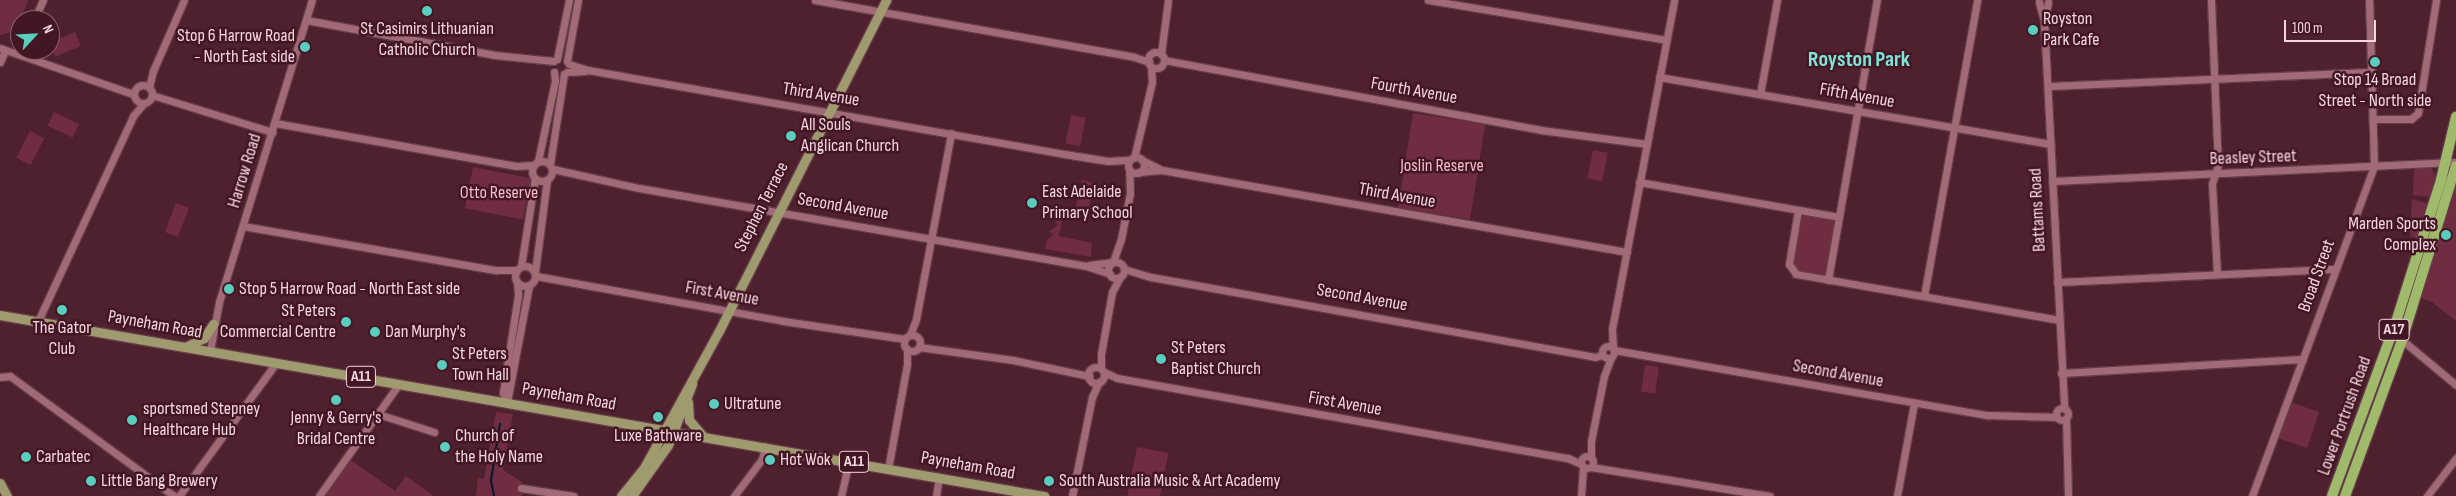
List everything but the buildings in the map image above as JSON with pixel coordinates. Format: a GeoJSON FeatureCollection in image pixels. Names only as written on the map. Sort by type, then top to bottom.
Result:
{"type":"FeatureCollection","features":[{"type":"Feature","properties":{"kind":"highway","name":"Lower Portrush Road"},"geometry":{"type":"LineString","coordinates":[[2332,496],[2387,350],[2441,180],[2451,162],[2456,117]]}},
{"type":"Feature","properties":{"kind":"highway","name":"Lower Portrush Road"},"geometry":{"type":"LineString","coordinates":[[2345,496],[2402,340],[2456,166]]}},
{"type":"Feature","properties":{"kind":"highway"},"geometry":{"type":"LineString","coordinates":[[2434,204],[2448,194],[2441,180]]}},
{"type":"Feature","properties":{"kind":"highway"},"geometry":{"type":"LineString","coordinates":[[2387,350],[2402,340],[2396,322]]}},
{"type":"Feature","properties":{"kind":"main road","name":"Stephen Terrace"},"geometry":{"type":"LineString","coordinates":[[621,496],[645,466],[695,375],[886,0]]}},
{"type":"Feature","properties":{"kind":"main road","name":"Payneham Road"},"geometry":{"type":"LineString","coordinates":[[0,315],[674,432],[765,446],[1044,496]]}},
{"type":"Feature","properties":{"kind":"main road"},"geometry":{"type":"LineString","coordinates":[[184,347],[204,338],[213,324]]}},
{"type":"Feature","properties":{"kind":"main road","name":"Stephen Terrace"},"geometry":{"type":"LineString","coordinates":[[632,496],[653,470],[674,432],[695,375]]}},
{"type":"Feature","properties":{"kind":"main road"},"geometry":{"type":"LineString","coordinates":[[688,396],[689,420],[705,437]]}},
{"type":"Feature","properties":{"kind":"main road"},"geometry":{"type":"LineString","coordinates":[[0,482],[7,496]]}},
{"type":"Feature","properties":{"kind":"street"},"geometry":{"type":"LineString","coordinates":[[134,94],[146,86],[184,0]]}},
{"type":"Feature","properties":{"kind":"street","name":"Harrow Road"},"geometry":{"type":"LineString","coordinates":[[210,351],[213,324],[312,0]]}},
{"type":"Feature","properties":{"kind":"street"},"geometry":{"type":"LineString","coordinates":[[507,402],[503,393],[518,295],[516,280],[536,163],[555,81],[554,65],[569,0]]}},
{"type":"Feature","properties":{"kind":"street"},"geometry":{"type":"LineString","coordinates":[[507,402],[534,278],[578,0]]}},
{"type":"Feature","properties":{"kind":"street","name":"Fourth Avenue"},"geometry":{"type":"LineString","coordinates":[[815,0],[1541,130],[1647,144]]}},
{"type":"Feature","properties":{"kind":"street"},"geometry":{"type":"LineString","coordinates":[[1130,193],[1129,170],[1142,130],[1168,0]]}},
{"type":"Feature","properties":{"kind":"street"},"geometry":{"type":"LineString","coordinates":[[1428,0],[1666,40]]}},
{"type":"Feature","properties":{"kind":"street"},"geometry":{"type":"LineString","coordinates":[[1581,496],[1674,0]]}},
{"type":"Feature","properties":{"kind":"street"},"geometry":{"type":"LineString","coordinates":[[1760,94],[1777,0]]}},
{"type":"Feature","properties":{"kind":"street"},"geometry":{"type":"LineString","coordinates":[[1828,280],[1877,0]]}},
{"type":"Feature","properties":{"kind":"street"},"geometry":{"type":"LineString","coordinates":[[1924,296],[1978,0]]}},
{"type":"Feature","properties":{"kind":"street"},"geometry":{"type":"LineString","coordinates":[[2211,0],[2218,165],[2212,184],[2218,274]]}},
{"type":"Feature","properties":{"kind":"street","name":"Broad Street"},"geometry":{"type":"LineString","coordinates":[[2252,496],[2374,166],[2369,0]]}},
{"type":"Feature","properties":{"kind":"street"},"geometry":{"type":"LineString","coordinates":[[2374,119],[2410,119],[2418,113],[2436,0]]}},
{"type":"Feature","properties":{"kind":"street"},"geometry":{"type":"LineString","coordinates":[[2037,1],[2049,1]]}},
{"type":"Feature","properties":{"kind":"street","name":"Battams Road"},"geometry":{"type":"LineString","coordinates":[[2037,1],[2044,21],[2059,320],[2062,397],[2060,414],[2064,434],[2068,496]]}},
{"type":"Feature","properties":{"kind":"street","name":"Battams Road"},"geometry":{"type":"LineString","coordinates":[[2044,21],[2049,1]]}},
{"type":"Feature","properties":{"kind":"street"},"geometry":{"type":"LineString","coordinates":[[306,20],[554,65]]}},
{"type":"Feature","properties":{"kind":"street"},"geometry":{"type":"LineString","coordinates":[[0,62],[2,50]]}},
{"type":"Feature","properties":{"kind":"street"},"geometry":{"type":"LineString","coordinates":[[40,60],[119,87],[134,94],[143,104]]}},
{"type":"Feature","properties":{"kind":"street","name":"Third Avenue"},"geometry":{"type":"LineString","coordinates":[[554,65],[568,62],[588,70],[1108,161],[1139,172],[1162,170],[1627,252]]}},
{"type":"Feature","properties":{"kind":"street","name":"Third Avenue"},"geometry":{"type":"LineString","coordinates":[[554,65],[566,73],[588,70]]}},
{"type":"Feature","properties":{"kind":"street"},"geometry":{"type":"LineString","coordinates":[[2048,86],[2372,72]]}},
{"type":"Feature","properties":{"kind":"street","name":"Fifth Avenue"},"geometry":{"type":"LineString","coordinates":[[1659,77],[2050,144]]}},
{"type":"Feature","properties":{"kind":"street"},"geometry":{"type":"LineString","coordinates":[[146,86],[151,98]]}},
{"type":"Feature","properties":{"kind":"street"},"geometry":{"type":"LineString","coordinates":[[133,116],[134,94]]}},
{"type":"Feature","properties":{"kind":"street"},"geometry":{"type":"LineString","coordinates":[[38,321],[133,116],[143,104],[151,98],[170,102],[272,132]]}},
{"type":"Feature","properties":{"kind":"street"},"geometry":{"type":"LineString","coordinates":[[275,123],[516,166],[536,163],[550,172]]}},
{"type":"Feature","properties":{"kind":"street"},"geometry":{"type":"LineString","coordinates":[[1112,292],[1108,268],[1113,262],[1121,239],[1130,193],[1143,167],[1142,130]]}},
{"type":"Feature","properties":{"kind":"street"},"geometry":{"type":"LineString","coordinates":[[888,469],[951,133]]}},
{"type":"Feature","properties":{"kind":"street","name":"Third Avenue"},"geometry":{"type":"LineString","coordinates":[[1108,161],[1142,160],[1162,170]]}},
{"type":"Feature","properties":{"kind":"street","name":"Beasley Street"},"geometry":{"type":"LineString","coordinates":[[2052,181],[2451,162]]}},
{"type":"Feature","properties":{"kind":"street"},"geometry":{"type":"LineString","coordinates":[[516,166],[534,176],[550,172]]}},
{"type":"Feature","properties":{"kind":"street","name":"Second Avenue"},"geometry":{"type":"LineString","coordinates":[[550,172],[1086,266],[1110,275],[1122,271],[1582,352],[1629,353],[2007,418],[2060,414]]}},
{"type":"Feature","properties":{"kind":"street"},"geometry":{"type":"LineString","coordinates":[[1640,182],[1839,218]]}},
{"type":"Feature","properties":{"kind":"street"},"geometry":{"type":"LineString","coordinates":[[1798,210],[1790,268],[1796,274],[2059,320]]}},
{"type":"Feature","properties":{"kind":"street"},"geometry":{"type":"LineString","coordinates":[[243,226],[496,270],[529,266],[534,278]]}},
{"type":"Feature","properties":{"kind":"street"},"geometry":{"type":"LineString","coordinates":[[1072,496],[1112,292],[1122,271],[1121,239]]}},
{"type":"Feature","properties":{"kind":"street","name":"Second Avenue"},"geometry":{"type":"LineString","coordinates":[[1086,266],[1113,262],[1122,271]]}},
{"type":"Feature","properties":{"kind":"street"},"geometry":{"type":"LineString","coordinates":[[496,270],[516,280],[534,278]]}},
{"type":"Feature","properties":{"kind":"street"},"geometry":{"type":"LineString","coordinates":[[2057,282],[2334,270]]}},
{"type":"Feature","properties":{"kind":"street","name":"First Avenue"},"geometry":{"type":"LineString","coordinates":[[534,278],[1117,378],[1770,496]]}},
{"type":"Feature","properties":{"kind":"street"},"geometry":{"type":"LineString","coordinates":[[2402,340],[2456,385]]}},
{"type":"Feature","properties":{"kind":"street"},"geometry":{"type":"LineString","coordinates":[[2061,374],[2303,359]]}},
{"type":"Feature","properties":{"kind":"street"},"geometry":{"type":"LineString","coordinates":[[179,496],[276,363]]}},
{"type":"Feature","properties":{"kind":"street"},"geometry":{"type":"LineString","coordinates":[[0,377],[10,376],[174,496]]}},
{"type":"Feature","properties":{"kind":"street"},"geometry":{"type":"LineString","coordinates":[[318,496],[399,384]]}},
{"type":"Feature","properties":{"kind":"street"},"geometry":{"type":"LineString","coordinates":[[1898,496],[1914,403]]}},
{"type":"Feature","properties":{"kind":"street"},"geometry":{"type":"LineString","coordinates":[[378,414],[434,432]]}},
{"type":"Feature","properties":{"kind":"street"},"geometry":{"type":"LineString","coordinates":[[734,496],[762,459],[765,446]]}},
{"type":"Feature","properties":{"kind":"street"},"geometry":{"type":"LineString","coordinates":[[2427,496],[2456,458]]}},
{"type":"Feature","properties":{"kind":"street"},"geometry":{"type":"LineString","coordinates":[[841,496],[849,462]]}},
{"type":"Feature","properties":{"kind":"street"},"geometry":{"type":"LineString","coordinates":[[936,496],[939,478]]}},
{"type":"Feature","properties":{"kind":"street"},"geometry":{"type":"LineString","coordinates":[[522,488],[573,496]]}},
{"type":"Feature","properties":{"kind":"green space"},"geometry":{"type":"Polygon","coordinates":[[[0,0],[28,0],[24,10],[10,10],[10,32],[0,35],[0,0]]]}},
{"type":"Feature","properties":{"kind":"green space"},"geometry":{"type":"Polygon","coordinates":[[[75,32],[81,46],[60,55],[60,38],[75,32]]]}},
{"type":"Feature","properties":{"kind":"green space"},"geometry":{"type":"Polygon","coordinates":[[[54,112],[79,124],[73,138],[47,125],[54,112]]]}},
{"type":"Feature","properties":{"kind":"green space","name":"Joslin Reserve"},"geometry":{"type":"Polygon","coordinates":[[[1413,113],[1485,124],[1470,219],[1398,208],[1413,113]]]}},
{"type":"Feature","properties":{"kind":"green space"},"geometry":{"type":"Polygon","coordinates":[[[1071,115],[1086,118],[1080,146],[1065,143],[1071,115]]]}},
{"type":"Feature","properties":{"kind":"green space"},"geometry":{"type":"Polygon","coordinates":[[[30,131],[44,138],[31,165],[16,158],[30,131]]]}},
{"type":"Feature","properties":{"kind":"green space"},"geometry":{"type":"Polygon","coordinates":[[[1593,150],[1608,153],[1602,181],[1587,178],[1593,150]]]}},
{"type":"Feature","properties":{"kind":"green space","name":"Marden Sports Complex"},"geometry":{"type":"Polygon","coordinates":[[[2456,166],[2456,321],[2432,302],[2416,296],[2456,166]]]}},
{"type":"Feature","properties":{"kind":"green space","name":"Otto Reserve"},"geometry":{"type":"Polygon","coordinates":[[[473,167],[531,178],[523,219],[465,208],[473,167]]]}},
{"type":"Feature","properties":{"kind":"green space"},"geometry":{"type":"Polygon","coordinates":[[[2431,168],[2436,176],[2430,197],[2413,195],[2414,169],[2431,168]]]}},
{"type":"Feature","properties":{"kind":"green space"},"geometry":{"type":"Polygon","coordinates":[[[1082,180],[1095,183],[1088,211],[1075,208],[1082,180]]]}},
{"type":"Feature","properties":{"kind":"green space"},"geometry":{"type":"Polygon","coordinates":[[[2412,199],[2428,204],[2418,239],[2410,236],[2412,199]]]}},
{"type":"Feature","properties":{"kind":"green space"},"geometry":{"type":"Polygon","coordinates":[[[176,203],[189,208],[178,237],[165,232],[176,203]]]}},
{"type":"Feature","properties":{"kind":"green space"},"geometry":{"type":"Polygon","coordinates":[[[1044,206],[1064,210],[1059,236],[1092,243],[1091,257],[1045,249],[1047,240],[1053,235],[1049,231],[1058,225],[1044,206]]]}},
{"type":"Feature","properties":{"kind":"green space"},"geometry":{"type":"Polygon","coordinates":[[[1798,210],[1839,217],[1828,280],[1803,276],[1789,264],[1798,210]]]}},
{"type":"Feature","properties":{"kind":"green space"},"geometry":{"type":"Polygon","coordinates":[[[1645,365],[1659,367],[1655,394],[1641,392],[1645,365]]]}},
{"type":"Feature","properties":{"kind":"green space"},"geometry":{"type":"Polygon","coordinates":[[[2290,402],[2319,412],[2307,448],[2278,438],[2290,402]]]}},
{"type":"Feature","properties":{"kind":"green space"},"geometry":{"type":"Polygon","coordinates":[[[496,412],[513,414],[503,470],[522,482],[522,496],[476,496],[478,478],[484,479],[496,412]]]}},
{"type":"Feature","properties":{"kind":"green space"},"geometry":{"type":"Polygon","coordinates":[[[1137,447],[1168,453],[1160,496],[1127,496],[1137,447]]]}},
{"type":"Feature","properties":{"kind":"green space"},"geometry":{"type":"Polygon","coordinates":[[[349,459],[395,491],[406,476],[434,496],[327,496],[324,494],[349,459]]]}},
{"type":"Feature","properties":{"kind":"waterway"},"geometry":{"type":"LineString","coordinates":[[494,496],[491,480],[500,424]]}},
{"type":"Feature","properties":{"kind":"place","name":"St Casimirs Lithuanian Catholic Church"},"geometry":{"type":"Point","coordinates":[427,11]}},
{"type":"Feature","properties":{"kind":"place","name":"Royston Park Cafe"},"geometry":{"type":"Point","coordinates":[2033,30]}},
{"type":"Feature","properties":{"kind":"place","name":"Stop 6 Harrow Road - North East side"},"geometry":{"type":"Point","coordinates":[305,47]}},
{"type":"Feature","properties":{"kind":"place","name":"Stop 14 Broad Street - North side"},"geometry":{"type":"Point","coordinates":[2375,62]}},
{"type":"Feature","properties":{"kind":"place","name":"All Souls Anglican Church"},"geometry":{"type":"Point","coordinates":[791,136]}},
{"type":"Feature","properties":{"kind":"place","name":"East Adelaide Primary School"},"geometry":{"type":"Point","coordinates":[1032,203]}},
{"type":"Feature","properties":{"kind":"place","name":"Marden Sports Complex"},"geometry":{"type":"Point","coordinates":[2446,235]}},
{"type":"Feature","properties":{"kind":"place","name":"Stop 5 Harrow Road - North East side"},"geometry":{"type":"Point","coordinates":[229,289]}},
{"type":"Feature","properties":{"kind":"place","name":"The Gator Club"},"geometry":{"type":"Point","coordinates":[62,310]}},
{"type":"Feature","properties":{"kind":"place","name":"St Peters Commercial Centre"},"geometry":{"type":"Point","coordinates":[346,322]}},
{"type":"Feature","properties":{"kind":"place","name":"Dan Murphy's"},"geometry":{"type":"Point","coordinates":[375,332]}},
{"type":"Feature","properties":{"kind":"place","name":"St Peters Baptist Church"},"geometry":{"type":"Point","coordinates":[1161,359]}},
{"type":"Feature","properties":{"kind":"place","name":"St Peters Town Hall"},"geometry":{"type":"Point","coordinates":[442,365]}},
{"type":"Feature","properties":{"kind":"place","name":"Jenny & Gerry's Bridal Centre"},"geometry":{"type":"Point","coordinates":[336,400]}},
{"type":"Feature","properties":{"kind":"place","name":"Ultratune"},"geometry":{"type":"Point","coordinates":[714,404]}},
{"type":"Feature","properties":{"kind":"place","name":"Luxe Bathware"},"geometry":{"type":"Point","coordinates":[658,417]}},
{"type":"Feature","properties":{"kind":"place","name":"sportsmed Stepney Healthcare Hub"},"geometry":{"type":"Point","coordinates":[132,420]}},
{"type":"Feature","properties":{"kind":"place","name":"Church of the Holy Name"},"geometry":{"type":"Point","coordinates":[445,447]}},
{"type":"Feature","properties":{"kind":"place","name":"Carbatec"},"geometry":{"type":"Point","coordinates":[26,457]}},
{"type":"Feature","properties":{"kind":"place","name":"Hot Wok"},"geometry":{"type":"Point","coordinates":[770,460]}},
{"type":"Feature","properties":{"kind":"place","name":"Little Bang Brewery"},"geometry":{"type":"Point","coordinates":[91,481]}},
{"type":"Feature","properties":{"kind":"place","name":"South Australia Music & Art Academy"},"geometry":{"type":"Point","coordinates":[1049,481]}},
{"type":"Feature","properties":{"kind":"district","name":"Royston Park"},"geometry":{"type":"Point","coordinates":[1859,60]}}]}
